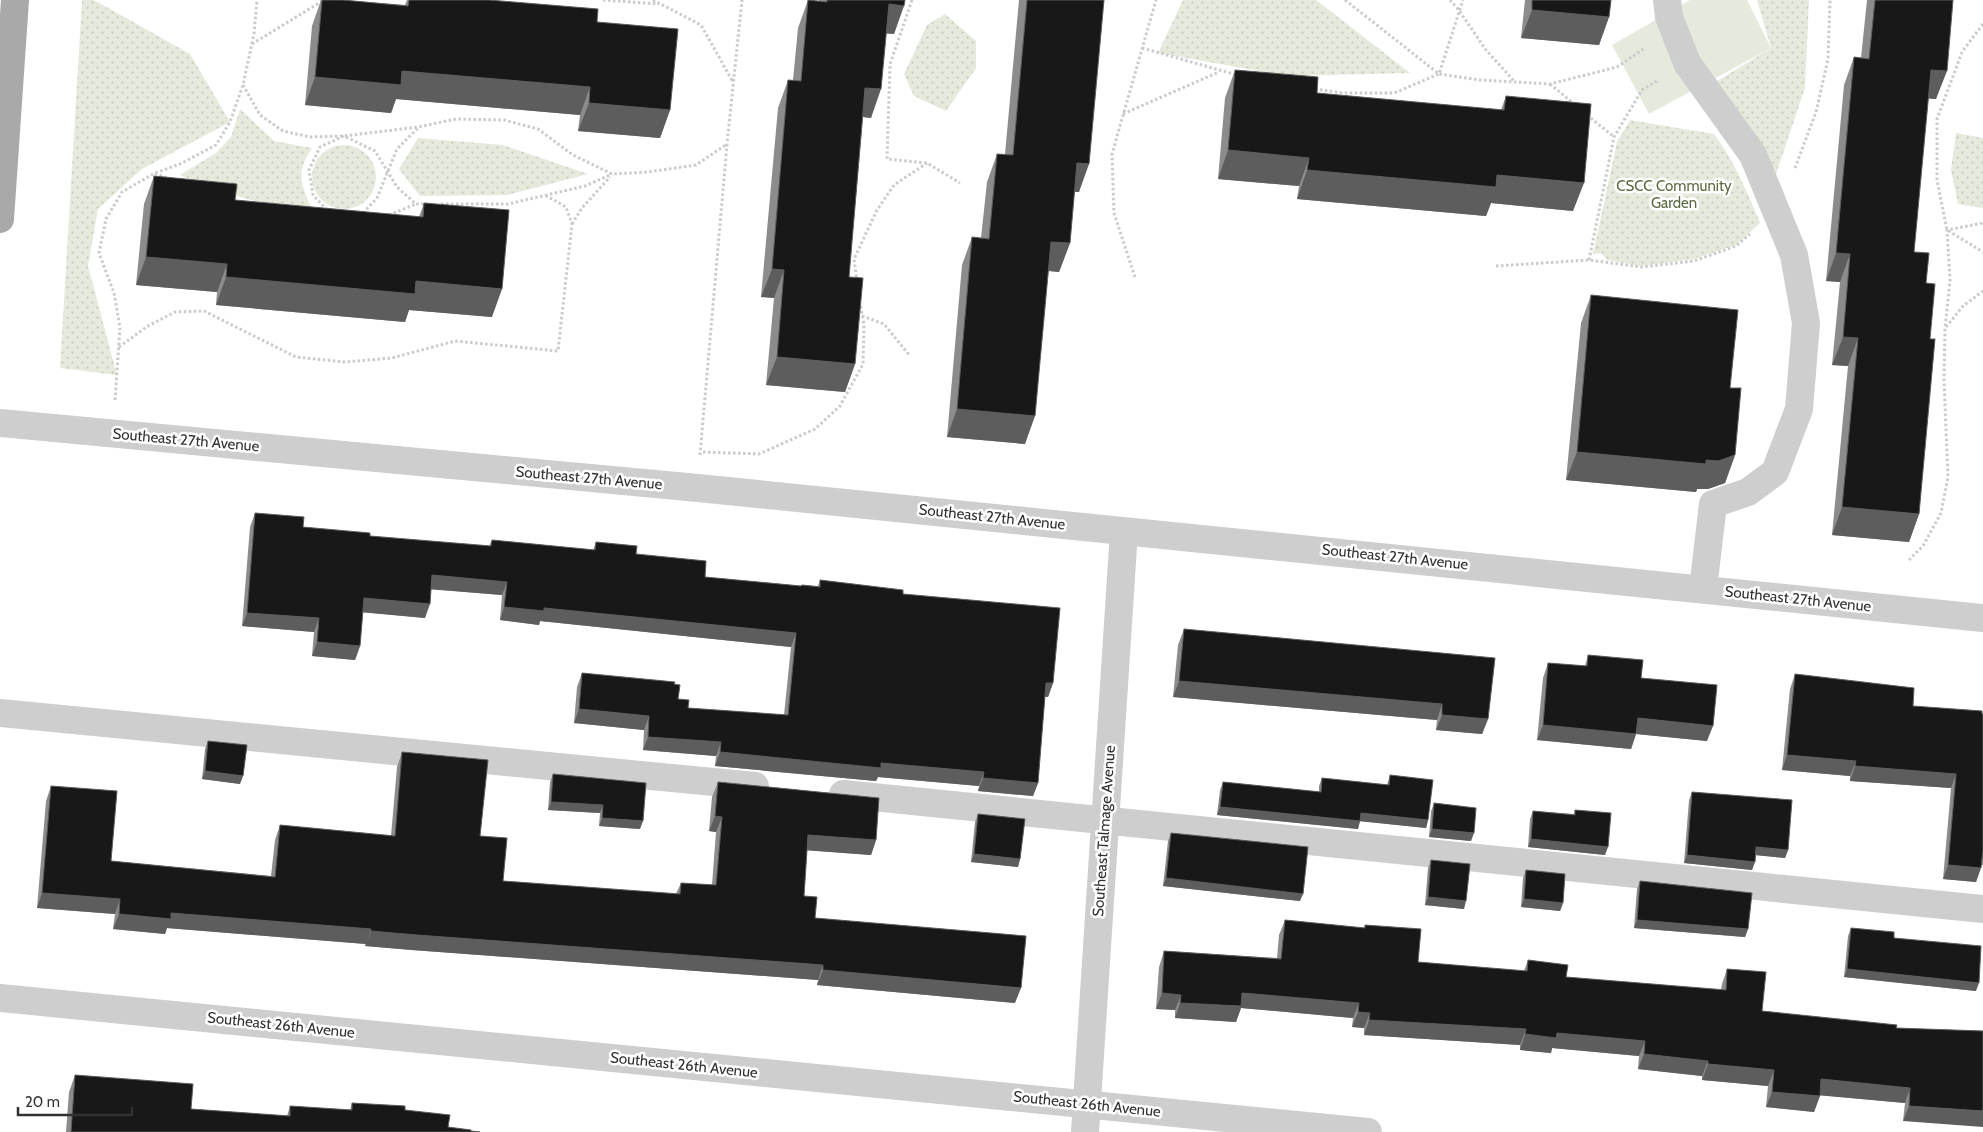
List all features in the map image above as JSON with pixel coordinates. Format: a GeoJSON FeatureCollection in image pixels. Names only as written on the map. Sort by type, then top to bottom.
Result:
{"type":"FeatureCollection","features":[{"type":"Feature","properties":{"kind":"main road"},"geometry":{"type":"LineString","coordinates":[[0,219],[15,0]]}},
{"type":"Feature","properties":{"kind":"street"},"geometry":{"type":"LineString","coordinates":[[1668,8],[1687,63],[1753,155],[1794,255],[1806,323],[1799,409],[1776,472],[1748,492],[1713,504],[1703,589]]}},
{"type":"Feature","properties":{"kind":"street","name":"Southeast 27th Avenue"},"geometry":{"type":"LineString","coordinates":[[0,423],[698,488],[1983,618]]}},
{"type":"Feature","properties":{"kind":"street","name":"Southeast Talmage Avenue"},"geometry":{"type":"LineString","coordinates":[[1084,1132],[1124,531]]}},
{"type":"Feature","properties":{"kind":"street"},"geometry":{"type":"LineString","coordinates":[[0,713],[782,788]]}},
{"type":"Feature","properties":{"kind":"street"},"geometry":{"type":"LineString","coordinates":[[821,792],[1983,909]]}},
{"type":"Feature","properties":{"kind":"street","name":"Southeast 26th Avenue"},"geometry":{"type":"LineString","coordinates":[[0,998],[1368,1132]]}},
{"type":"Feature","properties":{"kind":"path"},"geometry":{"type":"LineString","coordinates":[[112,433],[120,328],[114,293],[99,253],[106,219],[122,192],[155,173],[180,164],[216,145],[230,122],[243,85],[252,44],[257,0]]}},
{"type":"Feature","properties":{"kind":"path"},"geometry":{"type":"LineString","coordinates":[[252,44],[324,0]]}},
{"type":"Feature","properties":{"kind":"path"},"geometry":{"type":"LineString","coordinates":[[602,0],[662,5]]}},
{"type":"Feature","properties":{"kind":"path"},"geometry":{"type":"LineString","coordinates":[[653,0],[701,25],[734,82]]}},
{"type":"Feature","properties":{"kind":"path"},"geometry":{"type":"LineString","coordinates":[[698,488],[727,144],[742,0]]}},
{"type":"Feature","properties":{"kind":"path"},"geometry":{"type":"LineString","coordinates":[[912,0],[890,64],[887,159],[927,163],[960,184]]}},
{"type":"Feature","properties":{"kind":"path"},"geometry":{"type":"LineString","coordinates":[[1135,277],[1114,213],[1112,154],[1156,0]]}},
{"type":"Feature","properties":{"kind":"path"},"geometry":{"type":"LineString","coordinates":[[1347,0],[1439,74]]}},
{"type":"Feature","properties":{"kind":"path"},"geometry":{"type":"LineString","coordinates":[[1450,0],[1486,50],[1515,82]]}},
{"type":"Feature","properties":{"kind":"path"},"geometry":{"type":"LineString","coordinates":[[1439,74],[1458,9],[1463,0]]}},
{"type":"Feature","properties":{"kind":"path"},"geometry":{"type":"LineString","coordinates":[[1496,266],[1589,260],[1641,267],[1694,261],[1736,246],[1776,209],[1816,112],[1828,59],[1830,0]]}},
{"type":"Feature","properties":{"kind":"path"},"geometry":{"type":"LineString","coordinates":[[1306,88],[1343,93],[1394,93],[1439,74],[1550,84],[1617,67],[1650,45],[1668,8]]}},
{"type":"Feature","properties":{"kind":"path"},"geometry":{"type":"LineString","coordinates":[[1910,560],[1923,546],[1941,513],[1948,477],[1944,381],[1945,328],[1950,280],[1947,230],[1937,180],[1937,119],[1962,52],[1983,24]]}},
{"type":"Feature","properties":{"kind":"path"},"geometry":{"type":"LineString","coordinates":[[1142,48],[1220,72],[1245,77]]}},
{"type":"Feature","properties":{"kind":"path"},"geometry":{"type":"LineString","coordinates":[[1589,260],[1614,137],[1642,90],[1687,63]]}},
{"type":"Feature","properties":{"kind":"path"},"geometry":{"type":"LineString","coordinates":[[1123,114],[1220,72]]}},
{"type":"Feature","properties":{"kind":"path"},"geometry":{"type":"LineString","coordinates":[[1550,84],[1578,108]]}},
{"type":"Feature","properties":{"kind":"path"},"geometry":{"type":"LineString","coordinates":[[243,85],[260,115],[283,131],[310,137],[344,136],[418,127],[456,119],[504,120],[538,129],[573,155],[612,174]]}},
{"type":"Feature","properties":{"kind":"path"},"geometry":{"type":"LineString","coordinates":[[1585,114],[1614,137]]}},
{"type":"Feature","properties":{"kind":"path"},"geometry":{"type":"LineString","coordinates":[[366,218],[358,218],[378,198],[397,149],[418,127]]}},
{"type":"Feature","properties":{"kind":"path"},"geometry":{"type":"LineString","coordinates":[[344,136],[375,151],[397,187],[416,204]]}},
{"type":"Feature","properties":{"kind":"path"},"geometry":{"type":"LineString","coordinates":[[331,213],[313,195],[309,170],[320,147],[344,136]]}},
{"type":"Feature","properties":{"kind":"path"},"geometry":{"type":"LineString","coordinates":[[383,218],[416,204],[508,204],[585,186],[612,174],[648,172],[696,165],[727,144]]}},
{"type":"Feature","properties":{"kind":"path"},"geometry":{"type":"LineString","coordinates":[[857,284],[854,259],[877,210],[894,185],[927,163]]}},
{"type":"Feature","properties":{"kind":"path"},"geometry":{"type":"LineString","coordinates":[[155,173],[172,180]]}},
{"type":"Feature","properties":{"kind":"path"},"geometry":{"type":"LineString","coordinates":[[119,348],[148,326],[175,312],[204,311],[296,357],[345,362],[392,358],[455,341],[558,351],[572,224],[582,208],[612,174]]}},
{"type":"Feature","properties":{"kind":"path"},"geometry":{"type":"LineString","coordinates":[[545,195],[566,207],[572,224]]}},
{"type":"Feature","properties":{"kind":"path"},"geometry":{"type":"LineString","coordinates":[[1947,230],[1983,223]]}},
{"type":"Feature","properties":{"kind":"path"},"geometry":{"type":"LineString","coordinates":[[1947,230],[1983,252]]}},
{"type":"Feature","properties":{"kind":"path"},"geometry":{"type":"LineString","coordinates":[[1945,328],[1963,306],[1983,291]]}},
{"type":"Feature","properties":{"kind":"path"},"geometry":{"type":"LineString","coordinates":[[701,452],[759,454],[815,429],[840,406],[863,364],[862,316],[859,300]]}},
{"type":"Feature","properties":{"kind":"path"},"geometry":{"type":"LineString","coordinates":[[862,316],[884,324],[910,356]]}},
{"type":"Feature","properties":{"kind":"green space"},"geometry":{"type":"Polygon","coordinates":[[[82,0],[94,0],[190,54],[230,122],[142,169],[98,209],[88,266],[117,375],[60,368],[82,0]]]}},
{"type":"Feature","properties":{"kind":"green space"},"geometry":{"type":"Polygon","coordinates":[[[1183,0],[1316,0],[1410,73],[1287,76],[1158,53],[1183,0]]]}},
{"type":"Feature","properties":{"kind":"green space"},"geometry":{"type":"Polygon","coordinates":[[[1690,0],[1747,0],[1771,48],[1649,114],[1612,45],[1690,0]]]}},
{"type":"Feature","properties":{"kind":"green space"},"geometry":{"type":"Polygon","coordinates":[[[1757,0],[1809,0],[1805,88],[1773,183],[1714,83],[1771,48],[1757,0]]]}},
{"type":"Feature","properties":{"kind":"green space"},"geometry":{"type":"Polygon","coordinates":[[[945,14],[976,41],[976,68],[946,111],[914,96],[904,74],[927,25],[945,14]]]}},
{"type":"Feature","properties":{"kind":"green space"},"geometry":{"type":"Polygon","coordinates":[[[240,109],[274,141],[312,148],[303,165],[302,180],[313,212],[245,198],[180,175],[216,153],[231,137],[240,109]]]}},
{"type":"Feature","properties":{"kind":"green space","name":"CSCC Community Garden"},"geometry":{"type":"Polygon","coordinates":[[[1630,120],[1714,134],[1740,177],[1760,223],[1736,245],[1694,259],[1641,266],[1607,260],[1601,253],[1593,254],[1617,142],[1630,120]]]}},
{"type":"Feature","properties":{"kind":"green space"},"geometry":{"type":"Polygon","coordinates":[[[1956,133],[1983,138],[1983,208],[1958,204],[1951,170],[1956,133]]]}},
{"type":"Feature","properties":{"kind":"green space"},"geometry":{"type":"Polygon","coordinates":[[[418,138],[503,145],[588,174],[507,195],[420,196],[399,169],[418,138]]]}},
{"type":"Feature","properties":{"kind":"green space"},"geometry":{"type":"Polygon","coordinates":[[[344,145],[362,151],[370,159],[376,177],[370,195],[362,203],[344,209],[326,203],[318,195],[312,177],[318,159],[326,151],[344,145]]]}},
{"type":"Feature","properties":{"kind":"building"},"geometry":{"type":"Polygon","coordinates":[[[322,0],[408,6],[409,0],[489,0],[598,9],[597,22],[678,29],[670,110],[589,103],[590,87],[402,71],[401,85],[315,77],[322,0]]]}},
{"type":"Feature","properties":{"kind":"building"},"geometry":{"type":"Polygon","coordinates":[[[808,0],[827,2],[827,0],[905,0],[904,6],[889,4],[881,89],[865,88],[849,277],[863,278],[855,364],[777,357],[784,270],[772,269],[788,80],[801,81],[808,0]]]}},
{"type":"Feature","properties":{"kind":"building"},"geometry":{"type":"Polygon","coordinates":[[[1027,0],[1104,0],[1089,164],[1077,163],[1070,243],[1051,242],[1035,416],[957,409],[972,237],[989,239],[997,154],[1013,155],[1027,0]]]}},
{"type":"Feature","properties":{"kind":"building"},"geometry":{"type":"Polygon","coordinates":[[[1532,0],[1611,0],[1609,17],[1532,10],[1532,0]]]}},
{"type":"Feature","properties":{"kind":"building"},"geometry":{"type":"Polygon","coordinates":[[[1875,0],[1953,0],[1947,71],[1931,70],[1914,252],[1929,253],[1926,283],[1935,284],[1930,339],[1935,339],[1919,514],[1842,507],[1858,338],[1843,337],[1850,254],[1836,253],[1854,57],[1869,59],[1875,0]]]}},
{"type":"Feature","properties":{"kind":"building"},"geometry":{"type":"Polygon","coordinates":[[[1235,70],[1318,77],[1317,93],[1504,110],[1506,96],[1591,104],[1584,183],[1497,175],[1496,187],[1307,170],[1309,158],[1228,150],[1235,70]]]}},
{"type":"Feature","properties":{"kind":"building"},"geometry":{"type":"Polygon","coordinates":[[[154,176],[237,184],[235,200],[423,217],[424,203],[509,210],[502,289],[416,281],[415,294],[226,277],[227,264],[146,257],[154,176]]]}},
{"type":"Feature","properties":{"kind":"building"},"geometry":{"type":"Polygon","coordinates":[[[1591,295],[1738,310],[1730,388],[1741,388],[1735,455],[1718,461],[1706,460],[1706,464],[1577,452],[1591,295]]]}},
{"type":"Feature","properties":{"kind":"building"},"geometry":{"type":"Polygon","coordinates":[[[255,513],[304,517],[303,527],[370,533],[370,536],[491,546],[492,540],[595,550],[596,542],[637,546],[636,554],[706,561],[705,577],[820,587],[820,580],[903,590],[903,594],[1060,608],[1053,683],[1046,683],[1038,783],[983,778],[984,772],[881,763],[881,768],[720,752],[721,742],[648,737],[649,716],[579,709],[582,673],[675,682],[674,684],[680,685],[678,699],[689,700],[688,708],[788,715],[796,633],[544,608],[544,611],[504,607],[507,582],[432,575],[430,604],[364,598],[360,646],[317,642],[319,618],[247,613],[255,513]]]}},
{"type":"Feature","properties":{"kind":"building"},"geometry":{"type":"Polygon","coordinates":[[[1184,629],[1495,658],[1488,719],[1442,715],[1442,704],[1179,681],[1184,629]]]}},
{"type":"Feature","properties":{"kind":"building"},"geometry":{"type":"Polygon","coordinates":[[[1588,655],[1643,660],[1641,678],[1717,685],[1713,726],[1638,718],[1636,734],[1543,725],[1548,663],[1587,666],[1588,655]]]}},
{"type":"Feature","properties":{"kind":"building"},"geometry":{"type":"Polygon","coordinates":[[[1795,674],[1914,688],[1913,706],[1982,711],[1983,850],[1981,868],[1948,865],[1956,774],[1855,766],[1856,761],[1787,755],[1795,674]]]}},
{"type":"Feature","properties":{"kind":"building"},"geometry":{"type":"Polygon","coordinates":[[[208,741],[247,745],[243,776],[205,771],[208,741]]]}},
{"type":"Feature","properties":{"kind":"building"},"geometry":{"type":"Polygon","coordinates":[[[402,752],[488,760],[480,836],[507,838],[503,881],[680,894],[681,883],[716,885],[722,817],[715,816],[718,782],[879,798],[876,840],[808,835],[804,896],[817,897],[815,918],[1026,936],[1021,988],[823,970],[823,965],[417,935],[371,931],[371,929],[171,913],[171,919],[119,914],[120,899],[42,893],[51,786],[117,791],[111,861],[275,877],[280,825],[395,836],[402,752]]]}},
{"type":"Feature","properties":{"kind":"building"},"geometry":{"type":"Polygon","coordinates":[[[553,774],[646,783],[643,821],[602,818],[603,805],[551,802],[553,774]]]}},
{"type":"Feature","properties":{"kind":"building"},"geometry":{"type":"Polygon","coordinates":[[[1390,775],[1433,780],[1428,820],[1361,813],[1360,821],[1220,807],[1223,782],[1321,792],[1322,778],[1389,785],[1390,775]]]}},
{"type":"Feature","properties":{"kind":"building"},"geometry":{"type":"Polygon","coordinates":[[[1692,792],[1792,800],[1788,850],[1756,847],[1755,862],[1687,855],[1692,792]]]}},
{"type":"Feature","properties":{"kind":"building"},"geometry":{"type":"Polygon","coordinates":[[[1434,803],[1476,808],[1474,833],[1432,829],[1434,803]]]}},
{"type":"Feature","properties":{"kind":"building"},"geometry":{"type":"Polygon","coordinates":[[[1575,810],[1611,813],[1608,847],[1531,839],[1533,811],[1575,815],[1575,810]]]}},
{"type":"Feature","properties":{"kind":"building"},"geometry":{"type":"Polygon","coordinates":[[[978,814],[1025,819],[1020,859],[974,854],[978,814]]]}},
{"type":"Feature","properties":{"kind":"building"},"geometry":{"type":"Polygon","coordinates":[[[1171,833],[1308,847],[1303,894],[1166,878],[1171,833]]]}},
{"type":"Feature","properties":{"kind":"building"},"geometry":{"type":"Polygon","coordinates":[[[1431,860],[1470,864],[1466,901],[1428,897],[1431,860]]]}},
{"type":"Feature","properties":{"kind":"building"},"geometry":{"type":"Polygon","coordinates":[[[1526,870],[1565,874],[1563,903],[1524,899],[1526,870]]]}},
{"type":"Feature","properties":{"kind":"building"},"geometry":{"type":"Polygon","coordinates":[[[1640,881],[1752,893],[1748,929],[1637,920],[1640,881]]]}},
{"type":"Feature","properties":{"kind":"building"},"geometry":{"type":"Polygon","coordinates":[[[1285,920],[1365,928],[1365,925],[1421,929],[1418,962],[1527,971],[1528,960],[1568,965],[1566,977],[1726,990],[1727,969],[1766,972],[1762,1011],[1897,1025],[1896,1028],[1983,1031],[1983,1111],[1909,1106],[1910,1088],[1821,1079],[1820,1096],[1772,1092],[1774,1070],[1708,1064],[1708,1061],[1644,1054],[1645,1041],[1557,1033],[1556,1038],[1525,1034],[1526,1029],[1369,1020],[1370,1013],[1358,1012],[1359,1003],[1242,993],[1241,1006],[1180,1003],[1181,995],[1162,993],[1164,951],[1281,959],[1285,920]]]}},
{"type":"Feature","properties":{"kind":"building"},"geometry":{"type":"Polygon","coordinates":[[[1851,928],[1894,932],[1894,938],[1981,946],[1979,983],[1847,969],[1851,928]]]}},
{"type":"Feature","properties":{"kind":"building"},"geometry":{"type":"Polygon","coordinates":[[[75,1075],[193,1084],[191,1109],[290,1116],[290,1106],[352,1110],[352,1103],[405,1106],[405,1110],[450,1115],[448,1127],[480,1132],[71,1132],[75,1075]]]}}]}
